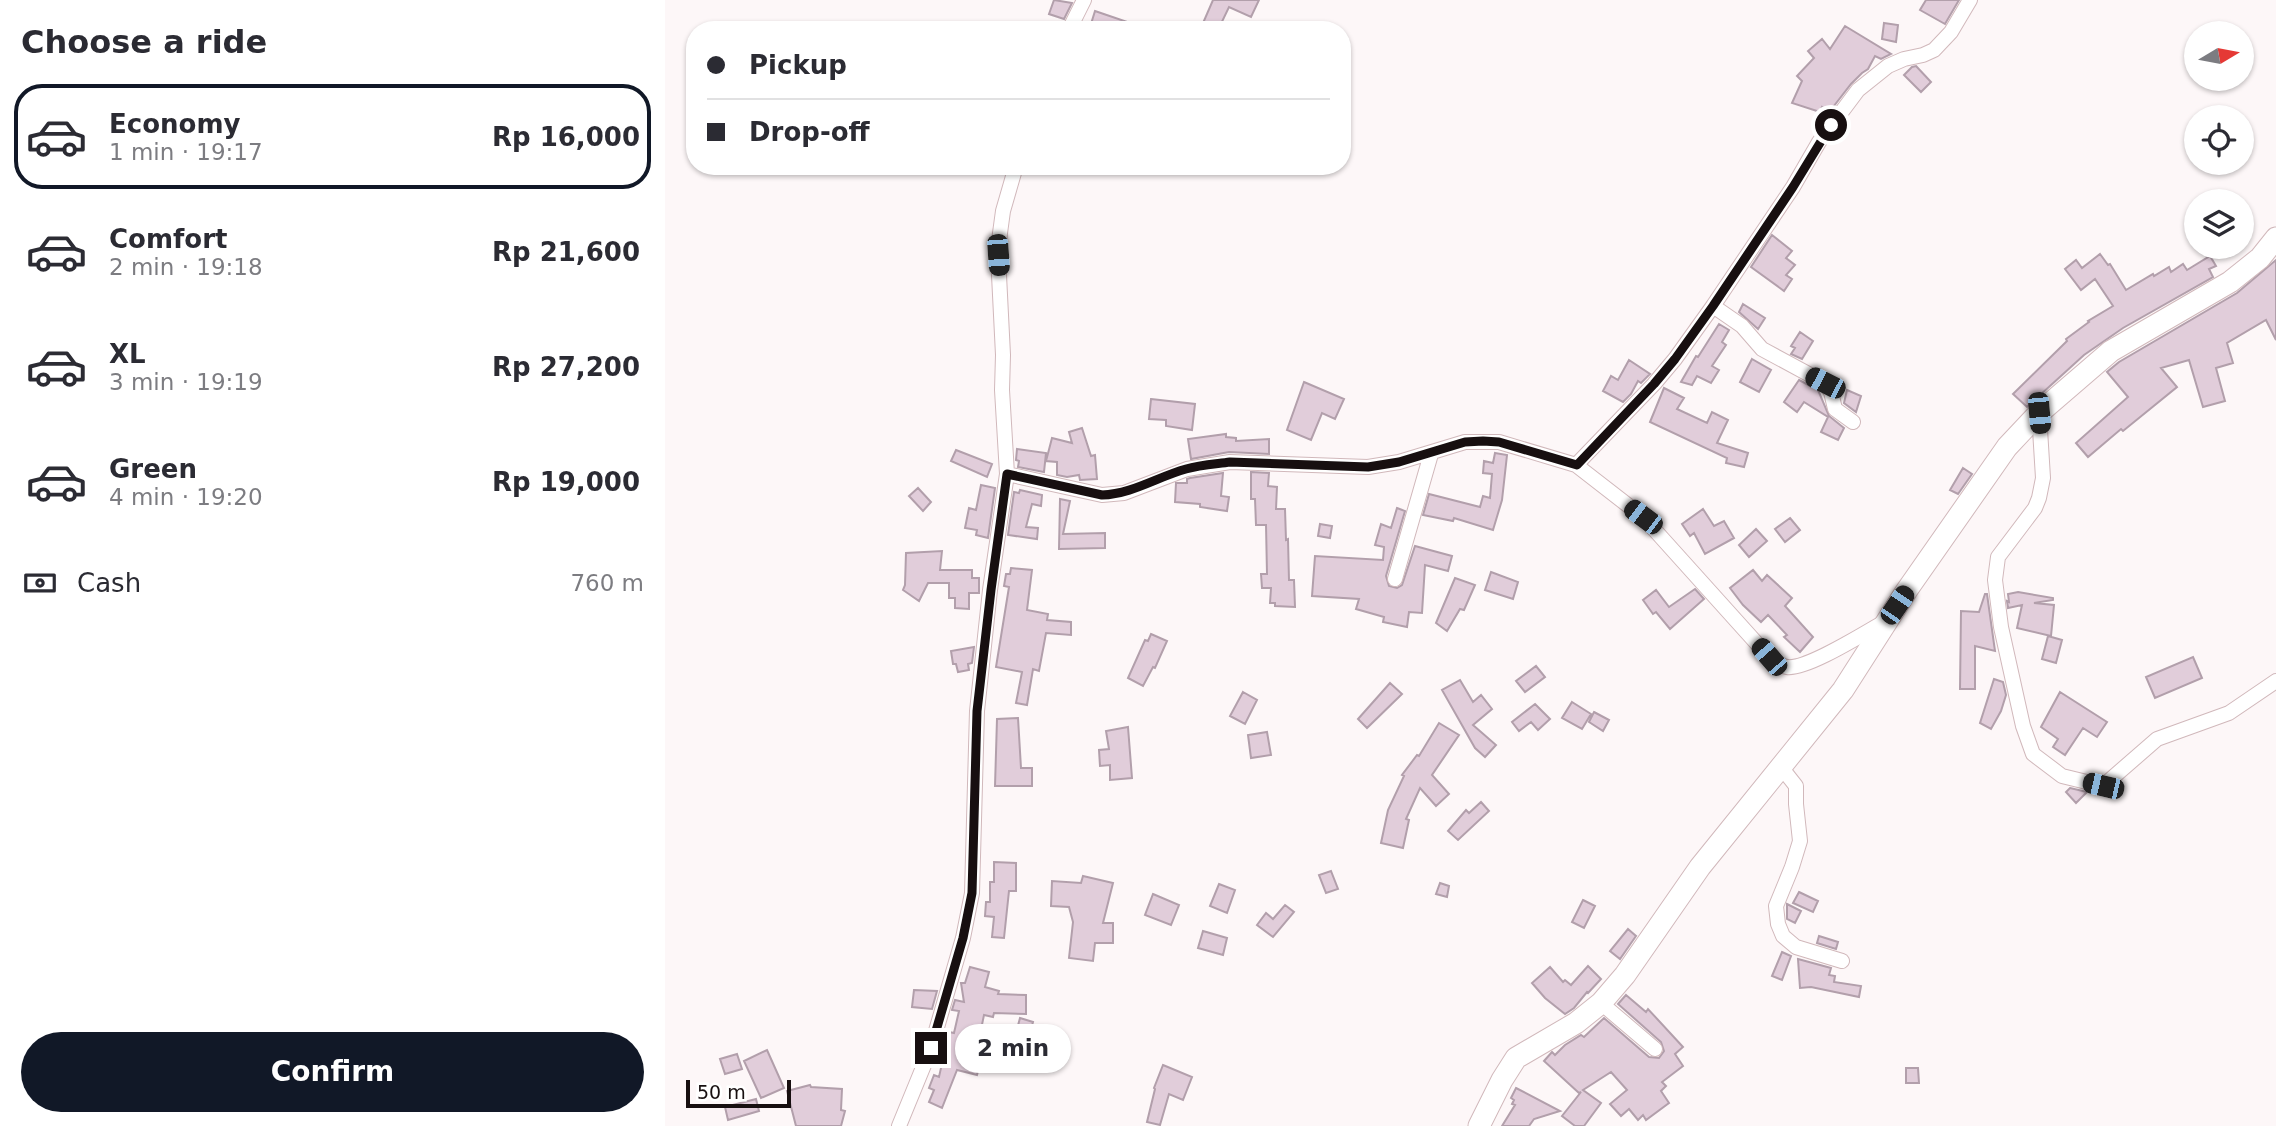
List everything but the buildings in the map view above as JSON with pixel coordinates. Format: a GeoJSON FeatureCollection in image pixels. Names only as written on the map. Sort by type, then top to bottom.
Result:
{"type":"FeatureCollection","features":[{"type":"Feature","properties":{"kind":"street"},"geometry":{"type":"LineString","coordinates":[[1074,21],[1084,0]]}},
{"type":"Feature","properties":{"kind":"street"},"geometry":{"type":"LineString","coordinates":[[1577,465],[1654,384],[1713,306],[1843,108],[1859,90],[1888,66],[1934,50],[1951,32],[1970,0]]}},
{"type":"Feature","properties":{"kind":"street"},"geometry":{"type":"LineString","coordinates":[[899,1126],[931,1048],[963,938],[972,893],[977,711],[1007,474],[998,255],[1003,211],[1013,175]]}},
{"type":"Feature","properties":{"kind":"street"},"geometry":{"type":"LineString","coordinates":[[1479,1126],[1516,1058],[1576,1023],[1601,1003],[1639,956],[1700,867],[1843,690],[2001,453],[2039,413],[2111,351],[2188,308],[2248,269],[2276,238]]}},
{"type":"Feature","properties":{"kind":"street"},"geometry":{"type":"LineString","coordinates":[[1713,306],[1742,326],[1762,349],[1825,383],[1830,388],[1835,409],[1853,422]]}},
{"type":"Feature","properties":{"kind":"street"},"geometry":{"type":"LineString","coordinates":[[2039,413],[2043,478],[2039,498],[2035,508],[1997,557],[1995,580],[2001,627],[2013,684],[2033,754],[2062,776],[2103,786],[2157,739],[2229,713],[2276,681]]}},
{"type":"Feature","properties":{"kind":"street"},"geometry":{"type":"LineString","coordinates":[[1007,474],[1112,495],[1187,469],[1230,462],[1368,467],[1431,454],[1465,442],[1499,442],[1577,465],[1643,517],[1777,664],[1785,667],[1805,664],[1887,621]]}},
{"type":"Feature","properties":{"kind":"street"},"geometry":{"type":"LineString","coordinates":[[1395,579],[1431,454]]}},
{"type":"Feature","properties":{"kind":"street"},"geometry":{"type":"LineString","coordinates":[[1781,767],[1796,786],[1800,841],[1776,906],[1778,924],[1783,936],[1796,947],[1842,961]]}},
{"type":"Feature","properties":{"kind":"street"},"geometry":{"type":"LineString","coordinates":[[1601,1003],[1655,1049]]}},
{"type":"Feature","properties":{"kind":"route"},"geometry":{"type":"LineString","coordinates":[[931,1048],[963,938],[972,893],[977,711],[1007,474],[1112,495],[1206,465],[1230,462],[1383,466],[1465,442],[1483,441],[1499,442],[1577,465],[1675,359],[1793,187],[1831,125]]}}]}
